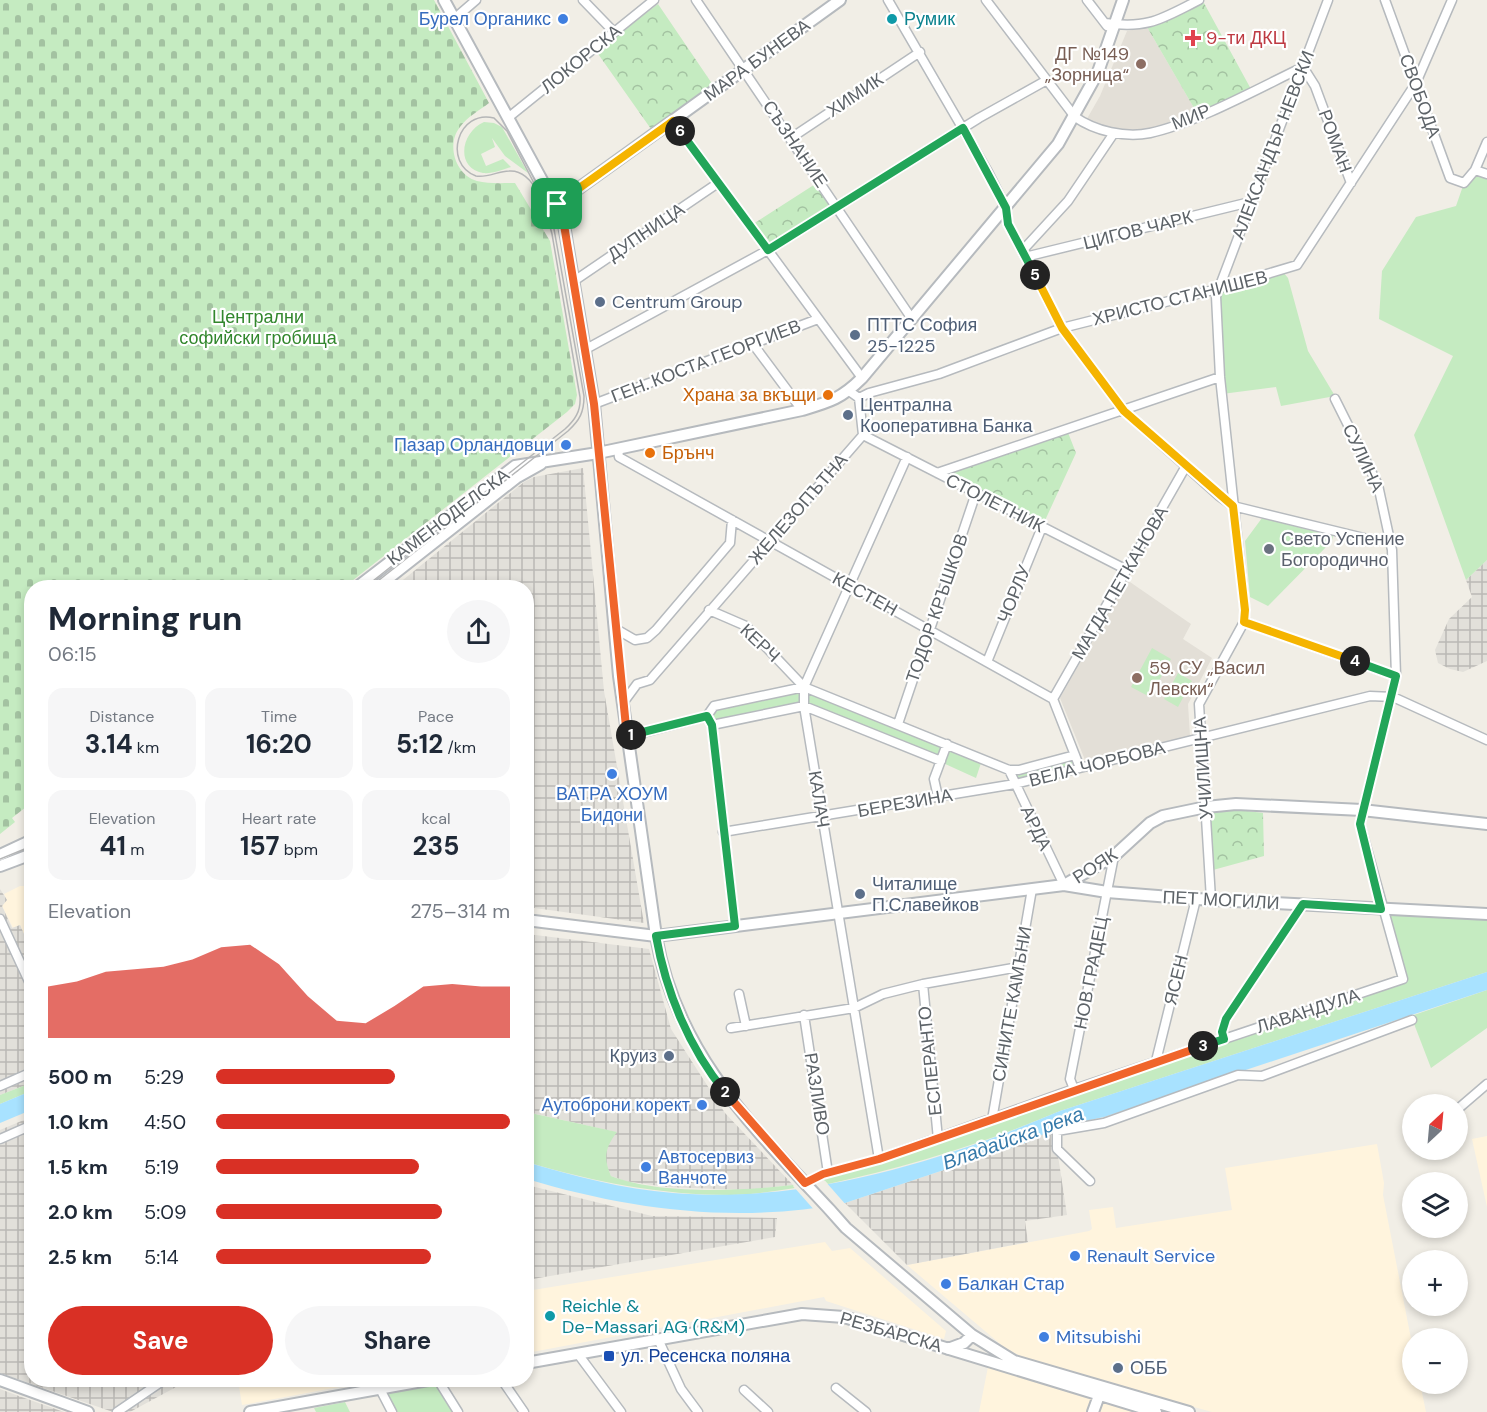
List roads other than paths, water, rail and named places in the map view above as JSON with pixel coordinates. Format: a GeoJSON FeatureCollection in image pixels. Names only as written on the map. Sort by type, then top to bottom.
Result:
{"type":"FeatureCollection","features":[{"type":"Feature","properties":{"kind":"street"},"geometry":{"type":"LineString","coordinates":[[444,0],[557,204],[563,219],[594,404],[627,737],[656,936],[664,973],[678,1012],[707,1067],[739,1110],[805,1183],[846,1228],[972,1335],[964,1343],[948,1349]]}},
{"type":"Feature","properties":{"kind":"street"},"geometry":{"type":"LineString","coordinates":[[454,19],[476,0]]}},
{"type":"Feature","properties":{"kind":"street"},"geometry":{"type":"LineString","coordinates":[[583,0],[614,32]]}},
{"type":"Feature","properties":{"kind":"street","name":"ЛОКОРСКА"},"geometry":{"type":"LineString","coordinates":[[509,117],[654,0]]}},
{"type":"Feature","properties":{"kind":"street","name":"СЪЗНАНИЕ"},"geometry":{"type":"LineString","coordinates":[[696,0],[746,70],[912,319]]}},
{"type":"Feature","properties":{"kind":"street","name":"МАРА БУНЕВА"},"geometry":{"type":"LineString","coordinates":[[557,204],[746,70],[840,0]]}},
{"type":"Feature","properties":{"kind":"street"},"geometry":{"type":"LineString","coordinates":[[888,0],[920,52],[1006,208],[1008,224],[1062,328],[1124,411],[1233,506],[1372,540],[1390,541]]}},
{"type":"Feature","properties":{"kind":"street"},"geometry":{"type":"LineString","coordinates":[[986,0],[1075,117]]}},
{"type":"Feature","properties":{"kind":"street"},"geometry":{"type":"LineString","coordinates":[[1087,0],[1111,27]]}},
{"type":"Feature","properties":{"kind":"street"},"geometry":{"type":"LineString","coordinates":[[598,453],[802,410],[835,401],[849,391],[1058,144],[1098,72],[1111,27],[1123,0]]}},
{"type":"Feature","properties":{"kind":"street"},"geometry":{"type":"LineString","coordinates":[[1111,27],[1157,22],[1199,0]]}},
{"type":"Feature","properties":{"kind":"street","name":"АЛЕКСАНДЪР НЕВСКИ"},"geometry":{"type":"LineString","coordinates":[[1217,289],[1328,0]]}},
{"type":"Feature","properties":{"kind":"street","name":"СВОБОДА"},"geometry":{"type":"LineString","coordinates":[[1385,0],[1450,178],[1464,183],[1475,170]]}},
{"type":"Feature","properties":{"kind":"street","name":"ХРИСТО СТАНИШЕВ"},"geometry":{"type":"LineString","coordinates":[[859,398],[869,393],[939,374],[1062,328],[1217,289],[1297,266],[1416,83],[1452,0]]}},
{"type":"Feature","properties":{"kind":"street","name":"ХИМИК"},"geometry":{"type":"LineString","coordinates":[[791,138],[920,52]]}},
{"type":"Feature","properties":{"kind":"street","name":"МИР"},"geometry":{"type":"LineString","coordinates":[[1075,117],[1084,124],[1114,133],[1148,133],[1185,121],[1303,67]]}},
{"type":"Feature","properties":{"kind":"street","name":"РОМАН"},"geometry":{"type":"LineString","coordinates":[[1303,67],[1315,86],[1351,183]]}},
{"type":"Feature","properties":{"kind":"street"},"geometry":{"type":"LineString","coordinates":[[586,349],[768,250],[963,128],[1047,80]]}},
{"type":"Feature","properties":{"kind":"street"},"geometry":{"type":"LineString","coordinates":[[673,121],[862,378]]}},
{"type":"Feature","properties":{"kind":"street"},"geometry":{"type":"LineString","coordinates":[[1024,254],[1068,201],[1114,133]]}},
{"type":"Feature","properties":{"kind":"street"},"geometry":{"type":"LineString","coordinates":[[1487,142],[1475,170],[1487,174]]}},
{"type":"Feature","properties":{"kind":"street","name":"ДУПНИЦА"},"geometry":{"type":"LineString","coordinates":[[574,281],[718,183]]}},
{"type":"Feature","properties":{"kind":"street","name":"ЦИГОВ ЧАРК"},"geometry":{"type":"LineString","coordinates":[[1024,254],[1250,202]]}},
{"type":"Feature","properties":{"kind":"street"},"geometry":{"type":"LineString","coordinates":[[1217,289],[1220,377],[1245,610],[1244,622],[1396,676]]}},
{"type":"Feature","properties":{"kind":"street","name":"ГЕН. КОСТА ГЕОРГИЕВ"},"geometry":{"type":"LineString","coordinates":[[594,404],[818,319]]}},
{"type":"Feature","properties":{"kind":"street"},"geometry":{"type":"LineString","coordinates":[[753,344],[802,410]]}},
{"type":"Feature","properties":{"kind":"street"},"geometry":{"type":"LineString","coordinates":[[937,473],[1220,377]]}},
{"type":"Feature","properties":{"kind":"street"},"geometry":{"type":"LineString","coordinates":[[849,391],[859,398],[863,435]]}},
{"type":"Feature","properties":{"kind":"street","name":"СУЛИНА"},"geometry":{"type":"LineString","coordinates":[[1335,399],[1378,485],[1390,541],[1396,676],[1393,697],[1360,824],[1381,909],[1403,979]]}},
{"type":"Feature","properties":{"kind":"street","name":"СТОЛЕТНИК"},"geometry":{"type":"LineString","coordinates":[[863,435],[1127,570]]}},
{"type":"Feature","properties":{"kind":"street","name":"ЖЕЛЕЗОПЪТНА"},"geometry":{"type":"LineString","coordinates":[[623,703],[637,684],[650,680],[709,609],[863,435]]}},
{"type":"Feature","properties":{"kind":"street","name":"КЕСТЕН"},"geometry":{"type":"LineString","coordinates":[[618,449],[619,457],[1053,699]]}},
{"type":"Feature","properties":{"kind":"street","name":"КАМЕНОДЕЛСКА"},"geometry":{"type":"LineString","coordinates":[[366,580],[509,469],[598,453]]}},
{"type":"Feature","properties":{"kind":"street","name":"КАЛАЧ"},"geometry":{"type":"LineString","coordinates":[[879,1159],[804,706],[804,687],[907,458]]}},
{"type":"Feature","properties":{"kind":"street","name":"КАМЕНОДЕЛСКА"},"geometry":{"type":"LineString","coordinates":[[386,580],[516,478],[547,462]]}},
{"type":"Feature","properties":{"kind":"street","name":"МАГДА ПЕТКАНОВА"},"geometry":{"type":"LineString","coordinates":[[1053,699],[1185,466]]}},
{"type":"Feature","properties":{"kind":"street","name":"ТОДОР КРЪШКОВ"},"geometry":{"type":"LineString","coordinates":[[898,724],[976,493]]}},
{"type":"Feature","properties":{"kind":"street"},"geometry":{"type":"LineString","coordinates":[[616,629],[635,640],[647,638],[656,630],[730,543],[733,532],[732,520]]}},
{"type":"Feature","properties":{"kind":"street","name":"ЧОРЛУ"},"geometry":{"type":"LineString","coordinates":[[987,662],[1042,526]]}},
{"type":"Feature","properties":{"kind":"street","name":"КЕРЧ"},"geometry":{"type":"LineString","coordinates":[[709,609],[746,626],[804,687]]}},
{"type":"Feature","properties":{"kind":"street","name":"УЧИЛИЩНА"},"geometry":{"type":"LineString","coordinates":[[1211,899],[1198,704],[1244,622]]}},
{"type":"Feature","properties":{"kind":"street"},"geometry":{"type":"LineString","coordinates":[[620,676],[637,684]]}},
{"type":"Feature","properties":{"kind":"street"},"geometry":{"type":"LineString","coordinates":[[627,737],[707,716],[714,706],[804,687]]}},
{"type":"Feature","properties":{"kind":"street","name":"ВЕЛА ЧОРБОВА"},"geometry":{"type":"LineString","coordinates":[[804,687],[1009,770],[1019,770],[1075,755]]}},
{"type":"Feature","properties":{"kind":"street","name":"ВЕЛА ЧОРБОВА"},"geometry":{"type":"LineString","coordinates":[[1015,784],[1200,740],[1370,696],[1393,697],[1487,740]]}},
{"type":"Feature","properties":{"kind":"street"},"geometry":{"type":"LineString","coordinates":[[1053,699],[1080,768]]}},
{"type":"Feature","properties":{"kind":"street"},"geometry":{"type":"LineString","coordinates":[[712,725],[804,706],[941,761]]}},
{"type":"Feature","properties":{"kind":"street"},"geometry":{"type":"LineString","coordinates":[[854,725],[861,709]]}},
{"type":"Feature","properties":{"kind":"street"},"geometry":{"type":"LineString","coordinates":[[707,716],[712,725],[735,926]]}},
{"type":"Feature","properties":{"kind":"street"},"geometry":{"type":"LineString","coordinates":[[938,797],[934,778],[947,744]]}},
{"type":"Feature","properties":{"kind":"street","name":"АРДА"},"geometry":{"type":"LineString","coordinates":[[1009,770],[1064,885]]}},
{"type":"Feature","properties":{"kind":"street","name":"БЕРЕЗИНА"},"geometry":{"type":"LineString","coordinates":[[723,832],[1015,784]]}},
{"type":"Feature","properties":{"kind":"street","name":"РОЯК"},"geometry":{"type":"LineString","coordinates":[[534,921],[656,936],[1064,885],[1114,856],[1156,820],[1206,807],[1236,804],[1362,810],[1487,824]]}},
{"type":"Feature","properties":{"kind":"street"},"geometry":{"type":"LineString","coordinates":[[0,855],[24,844]]}},
{"type":"Feature","properties":{"kind":"street","name":"НОВ ГРАДЕЦ"},"geometry":{"type":"LineString","coordinates":[[1074,1089],[1070,1079],[1114,856]]}},
{"type":"Feature","properties":{"kind":"street"},"geometry":{"type":"LineString","coordinates":[[0,866],[24,858]]}},
{"type":"Feature","properties":{"kind":"street"},"geometry":{"type":"LineString","coordinates":[[19,860],[24,860]]}},
{"type":"Feature","properties":{"kind":"street","name":"ПЕТ МОГИЛИ"},"geometry":{"type":"LineString","coordinates":[[1064,885],[1107,892],[1196,899],[1487,914]]}},
{"type":"Feature","properties":{"kind":"street","name":"СИНИТЕ КАМЪНИ"},"geometry":{"type":"LineString","coordinates":[[992,1120],[1032,889]]}},
{"type":"Feature","properties":{"kind":"street","name":"ЯСЕН"},"geometry":{"type":"LineString","coordinates":[[1156,1061],[1196,899]]}},
{"type":"Feature","properties":{"kind":"street"},"geometry":{"type":"LineString","coordinates":[[1224,1039],[1222,1032],[1226,1019],[1303,904]]}},
{"type":"Feature","properties":{"kind":"street"},"geometry":{"type":"LineString","coordinates":[[0,919],[24,971]]}},
{"type":"Feature","properties":{"kind":"street"},"geometry":{"type":"LineString","coordinates":[[731,1028],[854,1008],[883,994],[922,984],[1019,967]]}},
{"type":"Feature","properties":{"kind":"street","name":"ЛАВАНДУЛА"},"geometry":{"type":"LineString","coordinates":[[805,1183],[828,1173],[938,1139],[1156,1061],[1403,979]]}},
{"type":"Feature","properties":{"kind":"street","name":"ЕСПЕРАНТО"},"geometry":{"type":"LineString","coordinates":[[922,984],[938,1139]]}},
{"type":"Feature","properties":{"kind":"street"},"geometry":{"type":"LineString","coordinates":[[739,994],[746,1026]]}},
{"type":"Feature","properties":{"kind":"street","name":"РАЗЛИВО"},"geometry":{"type":"LineString","coordinates":[[804,1015],[828,1173]]}},
{"type":"Feature","properties":{"kind":"street"},"geometry":{"type":"LineString","coordinates":[[1090,1181],[1057,1149],[1057,1131],[1104,1123],[1238,1075],[1262,1076],[1412,1020]]}},
{"type":"Feature","properties":{"kind":"street"},"geometry":{"type":"LineString","coordinates":[[0,1086],[24,1076]]}},
{"type":"Feature","properties":{"kind":"street"},"geometry":{"type":"LineString","coordinates":[[1468,1100],[1487,1084]]}},
{"type":"Feature","properties":{"kind":"street"},"geometry":{"type":"LineString","coordinates":[[0,1139],[24,1128]]}},
{"type":"Feature","properties":{"kind":"street","name":"РЕЗБАРСКА"},"geometry":{"type":"LineString","coordinates":[[534,1362],[802,1314],[823,1314],[1006,1366],[1189,1412]]}},
{"type":"Feature","properties":{"kind":"street","name":"РЕЗБАРСКА"},"geometry":{"type":"LineString","coordinates":[[972,1335],[985,1353],[1006,1366]]}},
{"type":"Feature","properties":{"kind":"street","name":"РЕЗБАРСКА"},"geometry":{"type":"LineString","coordinates":[[972,1335],[1020,1363],[1156,1412]]}},
{"type":"Feature","properties":{"kind":"street"},"geometry":{"type":"LineString","coordinates":[[658,1340],[681,1389],[698,1412]]}},
{"type":"Feature","properties":{"kind":"street"},"geometry":{"type":"LineString","coordinates":[[578,1354],[621,1412]]}},
{"type":"Feature","properties":{"kind":"street"},"geometry":{"type":"LineString","coordinates":[[0,1380],[88,1412]]}},
{"type":"Feature","properties":{"kind":"street"},"geometry":{"type":"LineString","coordinates":[[117,1412],[154,1387]]}},
{"type":"Feature","properties":{"kind":"street"},"geometry":{"type":"LineString","coordinates":[[250,1412],[306,1407],[391,1387]]}},
{"type":"Feature","properties":{"kind":"street"},"geometry":{"type":"LineString","coordinates":[[442,1387],[458,1412]]}},
{"type":"Feature","properties":{"kind":"street"},"geometry":{"type":"LineString","coordinates":[[507,1387],[524,1412]]}},
{"type":"Feature","properties":{"kind":"street"},"geometry":{"type":"LineString","coordinates":[[836,1388],[866,1412]]}},
{"type":"Feature","properties":{"kind":"street"},"geometry":{"type":"LineString","coordinates":[[380,1389],[392,1412]]}},
{"type":"Feature","properties":{"kind":"street"},"geometry":{"type":"LineString","coordinates":[[744,1390],[768,1412]]}},
{"type":"Feature","properties":{"kind":"street"},"geometry":{"type":"LineString","coordinates":[[1093,1412],[1101,1391]]}},
{"type":"Feature","properties":{"kind":"water","name":"Владайска река"},"geometry":{"type":"Polygon","coordinates":[[[1487,972],[1487,990],[1104,1117],[1057,1127],[1028,1142],[845,1203],[805,1209],[725,1213],[645,1206],[605,1199],[534,1181],[534,1164],[617,1185],[673,1193],[722,1195],[772,1192],[871,1175],[919,1162],[1014,1130],[1060,1111],[1487,972]]]}},
{"type":"Feature","properties":{"kind":"water"},"geometry":{"type":"Polygon","coordinates":[[[24,1094],[24,1113],[0,1123],[0,1104],[24,1094]]]}},
{"type":"Feature","properties":{"kind":"tram line"},"geometry":{"type":"LineString","coordinates":[[374,580],[565,429],[578,411],[580,397],[552,234],[539,194],[526,177],[518,172],[505,171],[476,176],[459,160],[457,150],[464,129],[471,121],[481,117],[494,118],[507,131],[552,218],[584,396],[583,407],[576,423],[568,431],[379,580]]}},
{"type":"Feature","properties":{"kind":"tram line"},"geometry":{"type":"LineString","coordinates":[[0,859],[24,849]]}},
{"type":"Feature","properties":{"kind":"place","name":"Бурел Органикс"},"geometry":{"type":"Point","coordinates":[563,19]}},
{"type":"Feature","properties":{"kind":"place","name":"Румик"},"geometry":{"type":"Point","coordinates":[892,19]}},
{"type":"Feature","properties":{"kind":"place","name":"9-ти ДКЦ"},"geometry":{"type":"Point","coordinates":[1193,38]}},
{"type":"Feature","properties":{"kind":"place","name":"ДГ №149 „Зорница“"},"geometry":{"type":"Point","coordinates":[1141,64]}},
{"type":"Feature","properties":{"kind":"place","name":"Centrum Group"},"geometry":{"type":"Point","coordinates":[600,302]}},
{"type":"Feature","properties":{"kind":"place","name":"ПТТС София 25-1225"},"geometry":{"type":"Point","coordinates":[855,335]}},
{"type":"Feature","properties":{"kind":"place","name":"Храна за вкъщи"},"geometry":{"type":"Point","coordinates":[828,395]}},
{"type":"Feature","properties":{"kind":"place","name":"Централна Кооперативна Банка"},"geometry":{"type":"Point","coordinates":[848,415]}},
{"type":"Feature","properties":{"kind":"place","name":"Пазар Орландовци"},"geometry":{"type":"Point","coordinates":[566,445]}},
{"type":"Feature","properties":{"kind":"place","name":"Брънч"},"geometry":{"type":"Point","coordinates":[650,453]}},
{"type":"Feature","properties":{"kind":"place","name":"Свето Успение Богородично"},"geometry":{"type":"Point","coordinates":[1269,549]}},
{"type":"Feature","properties":{"kind":"place","name":"59. СУ „Васил Левски“"},"geometry":{"type":"Point","coordinates":[1137,678]}},
{"type":"Feature","properties":{"kind":"place","name":"ВАТРА ХОУМ Бидони"},"geometry":{"type":"Point","coordinates":[612,774]}},
{"type":"Feature","properties":{"kind":"place","name":"Читалище П.Славейков"},"geometry":{"type":"Point","coordinates":[860,894]}},
{"type":"Feature","properties":{"kind":"place","name":"Круиз"},"geometry":{"type":"Point","coordinates":[669,1056]}},
{"type":"Feature","properties":{"kind":"place","name":"Аутоброни корект"},"geometry":{"type":"Point","coordinates":[702,1105]}},
{"type":"Feature","properties":{"kind":"place","name":"Автосервиз Ванчоте"},"geometry":{"type":"Point","coordinates":[646,1167]}},
{"type":"Feature","properties":{"kind":"place","name":"Renault Service"},"geometry":{"type":"Point","coordinates":[1075,1256]}},
{"type":"Feature","properties":{"kind":"place","name":"Балкан Стар"},"geometry":{"type":"Point","coordinates":[946,1284]}},
{"type":"Feature","properties":{"kind":"place","name":"Reichle & De-Massari AG (R&M)"},"geometry":{"type":"Point","coordinates":[550,1316]}},
{"type":"Feature","properties":{"kind":"place","name":"Mitsubishi"},"geometry":{"type":"Point","coordinates":[1044,1337]}},
{"type":"Feature","properties":{"kind":"place","name":"ул. Ресенска поляна"},"geometry":{"type":"Point","coordinates":[609,1356]}},
{"type":"Feature","properties":{"kind":"place","name":"ОББ"},"geometry":{"type":"Point","coordinates":[1118,1368]}},
{"type":"Feature","properties":{"kind":"park label","name":"Централни софийски гробища"},"geometry":{"type":"Point","coordinates":[258,327]}}]}
